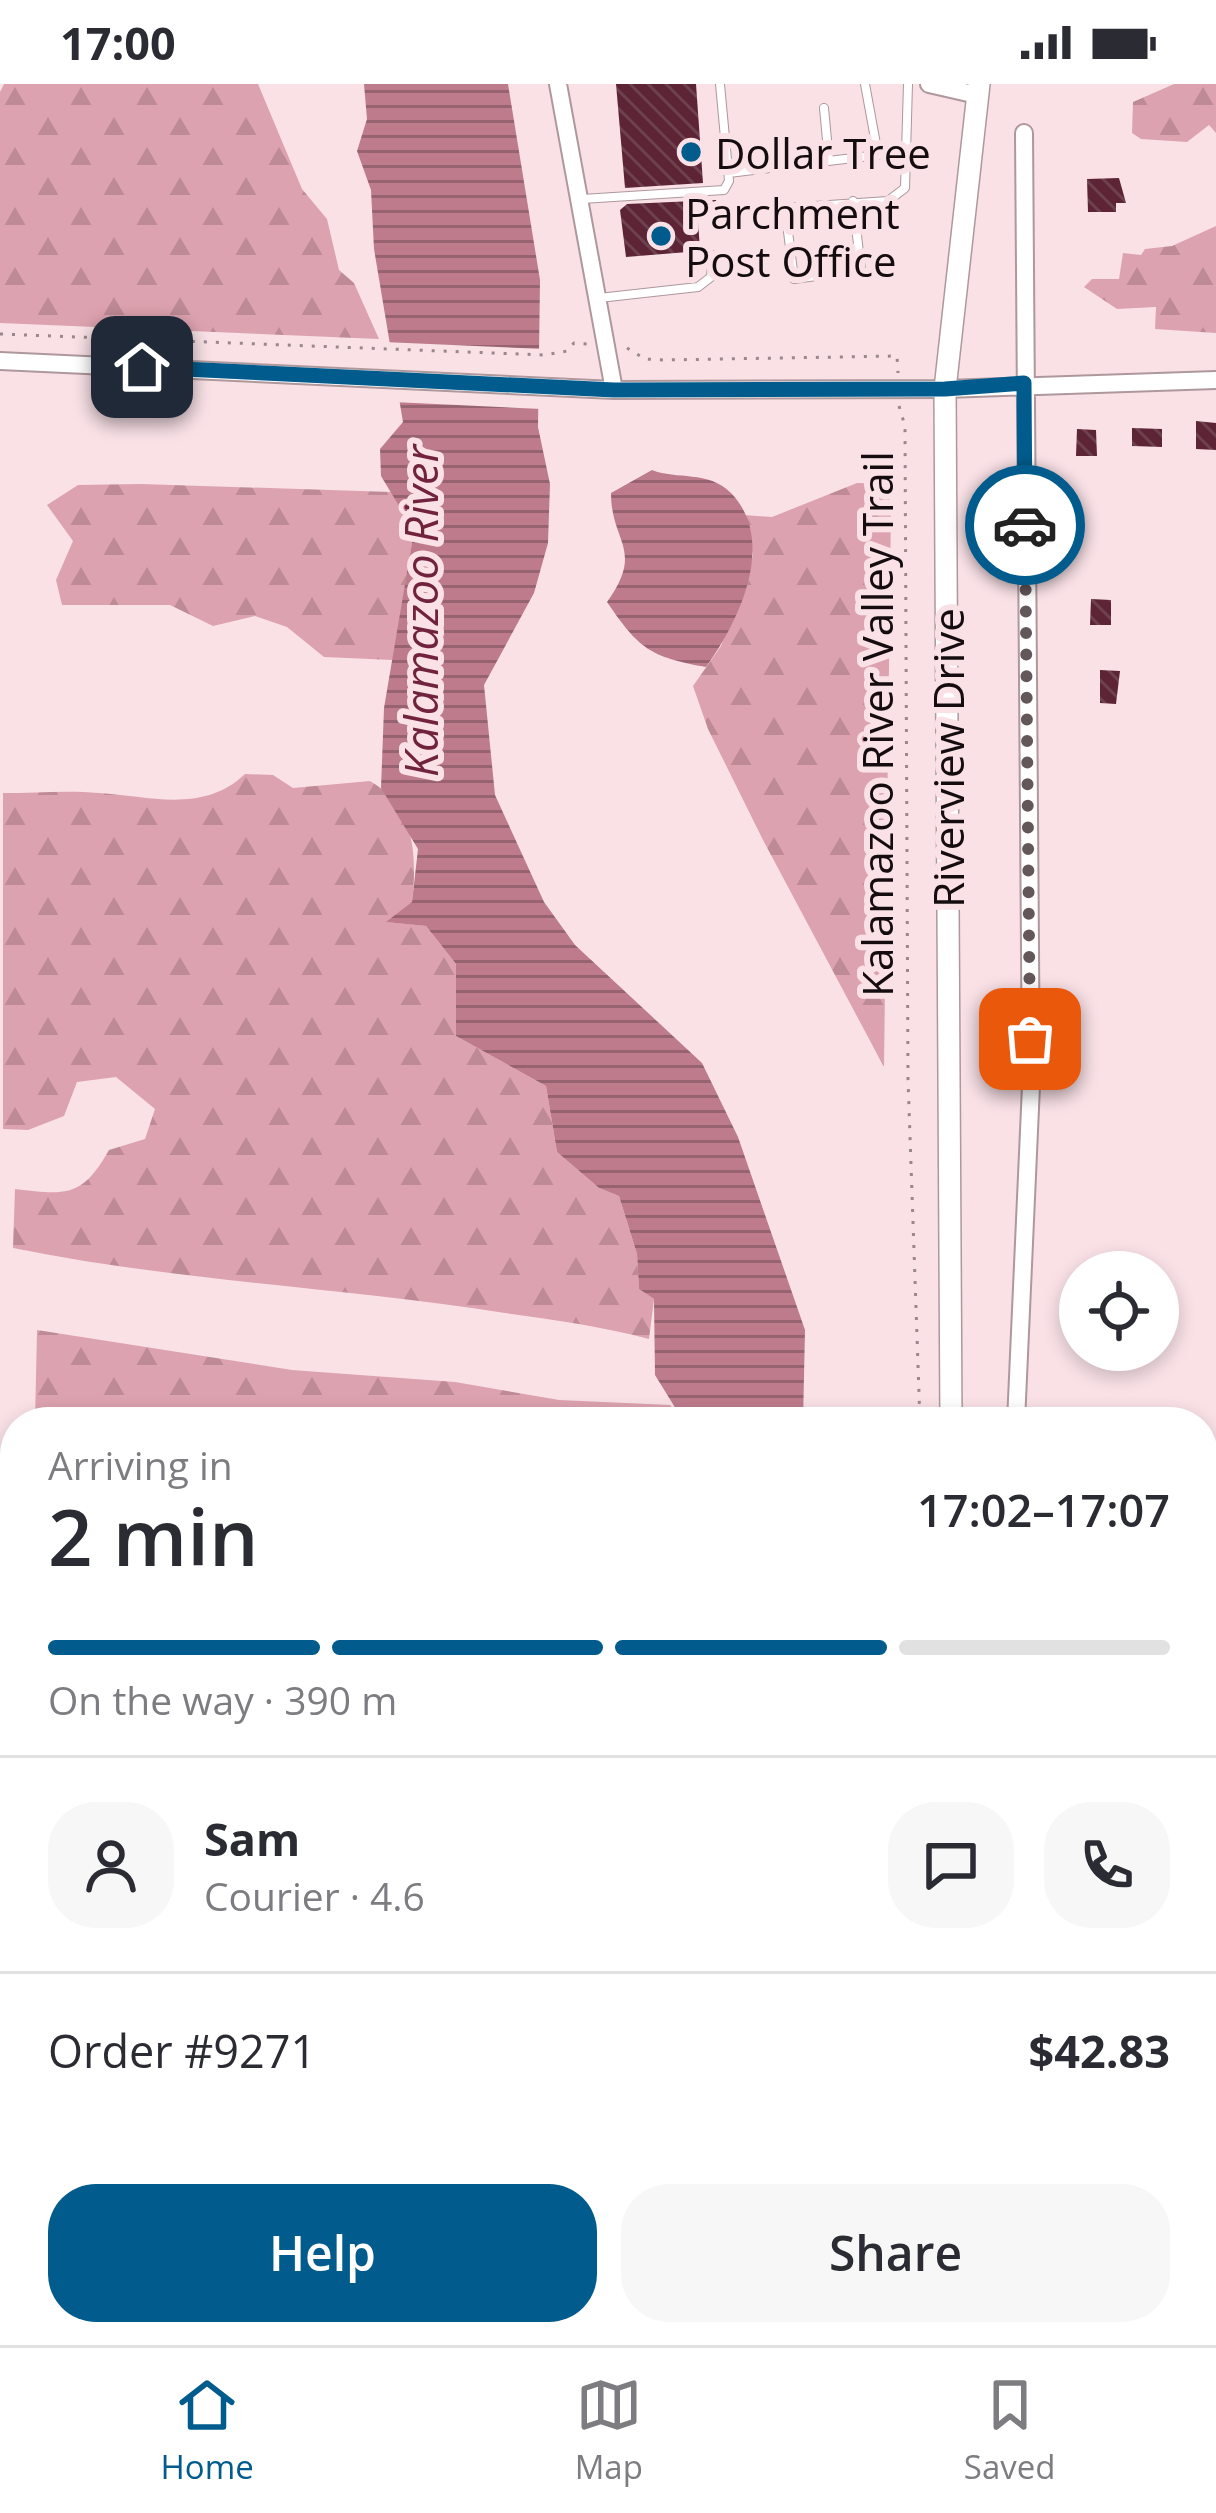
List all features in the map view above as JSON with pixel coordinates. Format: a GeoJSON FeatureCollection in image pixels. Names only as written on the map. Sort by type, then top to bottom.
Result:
{"type":"FeatureCollection","features":[{"type":"Feature","properties":{"kind":"street"},"geometry":{"type":"LineString","coordinates":[[558,84],[614,390]]}},
{"type":"Feature","properties":{"kind":"street"},"geometry":{"type":"LineString","coordinates":[[929,84],[978,90]]}},
{"type":"Feature","properties":{"kind":"street","name":"Riverview Drive"},"geometry":{"type":"LineString","coordinates":[[951,1407],[945,389],[978,90]]}},
{"type":"Feature","properties":{"kind":"street"},"geometry":{"type":"LineString","coordinates":[[1017,1407],[1031,1086],[1024,133]]}},
{"type":"Feature","properties":{"kind":"street"},"geometry":{"type":"LineString","coordinates":[[0,362],[614,390],[945,389],[1216,380]]}},
{"type":"Feature","properties":{"kind":"lane"},"geometry":{"type":"LineString","coordinates":[[579,200],[724,190],[728,173],[719,84]]}},
{"type":"Feature","properties":{"kind":"lane"},"geometry":{"type":"LineString","coordinates":[[728,173],[878,155],[865,84]]}},
{"type":"Feature","properties":{"kind":"lane"},"geometry":{"type":"LineString","coordinates":[[854,201],[861,270],[794,279],[785,208],[854,201],[888,201],[905,188],[908,84]]}},
{"type":"Feature","properties":{"kind":"lane"},"geometry":{"type":"LineString","coordinates":[[824,108],[829,161]]}},
{"type":"Feature","properties":{"kind":"lane"},"geometry":{"type":"LineString","coordinates":[[597,298],[698,286],[711,278],[713,255]]}},
{"type":"Feature","properties":{"kind":"path","name":"Kalamazoo River Valley Trail"},"geometry":{"type":"LineString","coordinates":[[0,334],[544,356],[574,343],[663,360],[897,356],[906,502],[908,1079],[919,1407]]}},
{"type":"Feature","properties":{"kind":"green space"},"geometry":{"type":"Polygon","coordinates":[[[4,84],[258,84],[302,189],[327,219],[339,270],[354,283],[379,339],[0,323],[0,92],[4,84]]]}},
{"type":"Feature","properties":{"kind":"green space"},"geometry":{"type":"Polygon","coordinates":[[[1174,84],[1216,84],[1216,133],[1209,125],[1187,142],[1141,139],[1132,133],[1133,102],[1174,84]]]}},
{"type":"Feature","properties":{"kind":"green space"},"geometry":{"type":"Polygon","coordinates":[[[1216,226],[1216,333],[1155,329],[1156,307],[1117,309],[1084,287],[1092,279],[1119,279],[1123,253],[1141,255],[1145,249],[1172,246],[1216,226]]]}},
{"type":"Feature","properties":{"kind":"green space"},"geometry":{"type":"Polygon","coordinates":[[[857,483],[886,484],[891,506],[884,1067],[763,840],[708,729],[693,686],[721,646],[753,556],[744,515],[772,517],[857,483]]]}},
{"type":"Feature","properties":{"kind":"green space"},"geometry":{"type":"Polygon","coordinates":[[[78,485],[391,492],[414,531],[393,660],[324,657],[287,627],[255,616],[213,626],[170,605],[62,605],[56,580],[73,541],[47,505],[78,485]]]}},
{"type":"Feature","properties":{"kind":"green space"},"geometry":{"type":"Polygon","coordinates":[[[245,774],[273,775],[293,788],[370,781],[397,805],[410,835],[414,886],[412,903],[388,922],[426,926],[456,964],[456,1036],[546,1086],[557,1152],[599,1188],[619,1196],[637,1254],[639,1289],[654,1299],[649,1339],[443,1304],[135,1268],[13,1248],[15,1189],[60,1192],[81,1185],[109,1150],[145,1139],[155,1109],[116,1077],[77,1082],[64,1116],[28,1130],[3,1129],[3,793],[75,792],[175,800],[212,794],[245,774]]]}},
{"type":"Feature","properties":{"kind":"green space"},"geometry":{"type":"Polygon","coordinates":[[[37,1330],[292,1370],[455,1382],[559,1400],[672,1407],[35,1407],[37,1330]]]}},
{"type":"Feature","properties":{"kind":"water","name":"Kalamazoo River"},"geometry":{"type":"Polygon","coordinates":[[[364,84],[508,84],[540,280],[538,427],[550,484],[548,543],[534,593],[484,685],[495,795],[544,902],[575,945],[702,1063],[738,1137],[805,1330],[803,1407],[675,1407],[655,1375],[654,1299],[639,1289],[637,1254],[619,1196],[599,1188],[557,1152],[546,1086],[456,1036],[456,964],[426,926],[386,922],[412,902],[418,849],[381,788],[384,708],[414,531],[381,476],[380,449],[403,422],[374,249],[371,190],[357,151],[367,119],[364,84]]]}},
{"type":"Feature","properties":{"kind":"water"},"geometry":{"type":"Polygon","coordinates":[[[652,470],[712,481],[731,493],[745,513],[752,558],[748,582],[730,628],[706,667],[648,648],[628,631],[607,602],[624,570],[625,557],[611,493],[652,470]]]}},
{"type":"Feature","properties":{"kind":"pier"},"geometry":{"type":"Polygon","coordinates":[[[384,342],[545,349],[542,409],[393,402],[384,342]]]}},
{"type":"Feature","properties":{"kind":"building"},"geometry":{"type":"Polygon","coordinates":[[[616,84],[696,84],[703,183],[625,188],[616,84]]]}},
{"type":"Feature","properties":{"kind":"building"},"geometry":{"type":"Polygon","coordinates":[[[1119,178],[1126,203],[1116,203],[1116,212],[1088,212],[1087,179],[1119,178]]]}},
{"type":"Feature","properties":{"kind":"building","name":"Parchment Post Office"},"geometry":{"type":"Polygon","coordinates":[[[716,200],[718,217],[698,220],[700,251],[626,257],[620,210],[627,204],[716,200]]]}},
{"type":"Feature","properties":{"kind":"building"},"geometry":{"type":"Polygon","coordinates":[[[1196,421],[1216,423],[1216,450],[1196,449],[1196,421]]]}},
{"type":"Feature","properties":{"kind":"building"},"geometry":{"type":"Polygon","coordinates":[[[1132,428],[1162,429],[1162,447],[1132,446],[1132,428]]]}},
{"type":"Feature","properties":{"kind":"building"},"geometry":{"type":"Polygon","coordinates":[[[1077,429],[1096,430],[1097,456],[1076,456],[1077,429]]]}},
{"type":"Feature","properties":{"kind":"building"},"geometry":{"type":"Polygon","coordinates":[[[1091,599],[1111,600],[1111,625],[1090,625],[1091,599]]]}},
{"type":"Feature","properties":{"kind":"building"},"geometry":{"type":"Polygon","coordinates":[[[1100,670],[1120,671],[1116,704],[1100,703],[1100,670]]]}},
{"type":"Feature","properties":{"kind":"way so far"},"geometry":{"type":"LineString","coordinates":[[1025,525],[1030,1039]]}},
{"type":"Feature","properties":{"kind":"place","name":"Dollar Tree"},"geometry":{"type":"Point","coordinates":[691,152]}},
{"type":"Feature","properties":{"kind":"place","name":"Parchment Post Office"},"geometry":{"type":"Point","coordinates":[661,236]}},
{"type":"Feature","properties":{"kind":"route"},"geometry":{"type":"LineString","coordinates":[[142,367],[614,390],[945,389],[1024,383],[1025,525]]}}]}
